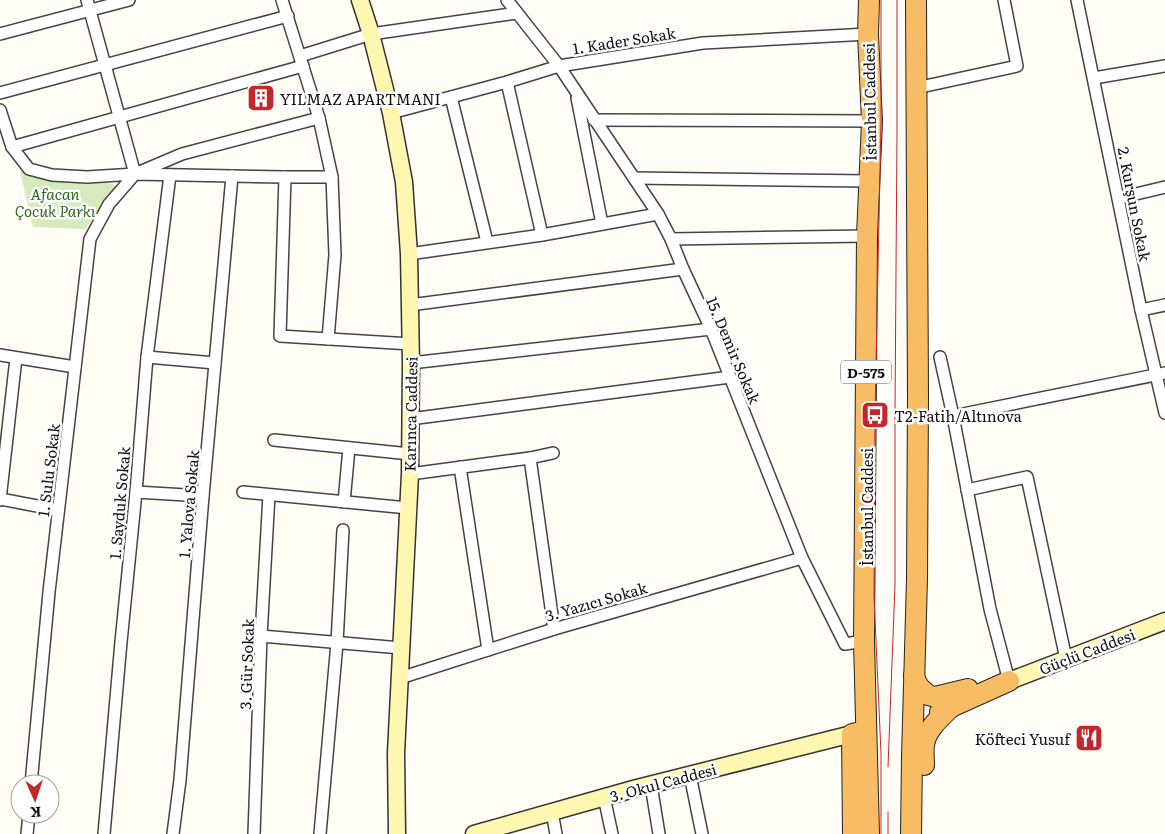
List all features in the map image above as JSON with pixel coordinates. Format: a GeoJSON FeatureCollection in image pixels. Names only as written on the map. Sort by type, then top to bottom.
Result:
{"type":"FeatureCollection","features":[{"type":"Feature","properties":{"kind":"highway"},"geometry":{"type":"LineString","coordinates":[[861,0],[868,34]]}},
{"type":"Feature","properties":{"kind":"highway","name":"İstanbul Caddesi"},"geometry":{"type":"LineString","coordinates":[[868,834],[861,737],[864,640],[867,236],[872,121],[868,34],[869,0]]}},
{"type":"Feature","properties":{"kind":"highway"},"geometry":{"type":"LineString","coordinates":[[911,834],[917,579],[916,0]]}},
{"type":"Feature","properties":{"kind":"highway"},"geometry":{"type":"LineString","coordinates":[[914,675],[920,688],[928,695],[935,697],[1009,681]]}},
{"type":"Feature","properties":{"kind":"highway"},"geometry":{"type":"LineString","coordinates":[[912,748],[918,728],[933,715],[1009,681]]}},
{"type":"Feature","properties":{"kind":"highway"},"geometry":{"type":"LineString","coordinates":[[925,834],[924,744],[932,727],[952,706]]}},
{"type":"Feature","properties":{"kind":"highway"},"geometry":{"type":"LineString","coordinates":[[853,834],[861,737]]}},
{"type":"Feature","properties":{"kind":"main road","name":"Karınca Caddesi"},"geometry":{"type":"LineString","coordinates":[[360,0],[371,34],[391,113],[404,182],[409,254],[411,344],[410,474],[396,753],[397,834]]}},
{"type":"Feature","properties":{"kind":"main road","name":"Güçlü Caddesi"},"geometry":{"type":"LineString","coordinates":[[1009,681],[1165,621]]}},
{"type":"Feature","properties":{"kind":"main road","name":"3. Okul Caddesi"},"geometry":{"type":"LineString","coordinates":[[485,833],[650,784],[861,737]]}},
{"type":"Feature","properties":{"kind":"street"},"geometry":{"type":"LineString","coordinates":[[0,34],[88,6],[129,0]]}},
{"type":"Feature","properties":{"kind":"street"},"geometry":{"type":"LineString","coordinates":[[282,0],[319,118],[332,177],[335,255],[328,339]]}},
{"type":"Feature","properties":{"kind":"street","name":"15. Demir Sokak"},"geometry":{"type":"LineString","coordinates":[[507,0],[559,66],[658,214],[711,329],[802,558],[845,644],[864,640]]}},
{"type":"Feature","properties":{"kind":"street"},"geometry":{"type":"LineString","coordinates":[[916,88],[1017,66],[1004,0]]}},
{"type":"Feature","properties":{"kind":"street","name":"2. Kurşun Sokak"},"geometry":{"type":"LineString","coordinates":[[1077,0],[1141,310],[1161,374],[1165,413]]}},
{"type":"Feature","properties":{"kind":"street"},"geometry":{"type":"LineString","coordinates":[[88,6],[135,174]]}},
{"type":"Feature","properties":{"kind":"street"},"geometry":{"type":"LineString","coordinates":[[12,147],[119,117],[301,61],[371,34],[517,13]]}},
{"type":"Feature","properties":{"kind":"street"},"geometry":{"type":"LineString","coordinates":[[0,93],[288,16]]}},
{"type":"Feature","properties":{"kind":"street","name":"1. Kader Sokak"},"geometry":{"type":"LineString","coordinates":[[391,113],[559,66],[702,43],[868,34]]}},
{"type":"Feature","properties":{"kind":"street"},"geometry":{"type":"LineString","coordinates":[[1094,78],[1165,66]]}},
{"type":"Feature","properties":{"kind":"street"},"geometry":{"type":"LineString","coordinates":[[507,82],[542,235]]}},
{"type":"Feature","properties":{"kind":"street"},"geometry":{"type":"LineString","coordinates":[[576,91],[602,224]]}},
{"type":"Feature","properties":{"kind":"street"},"geometry":{"type":"LineString","coordinates":[[451,97],[487,242]]}},
{"type":"Feature","properties":{"kind":"street"},"geometry":{"type":"LineString","coordinates":[[0,110],[12,147],[29,169],[52,174],[87,177],[135,174],[332,177]]}},
{"type":"Feature","properties":{"kind":"street"},"geometry":{"type":"LineString","coordinates":[[135,174],[182,154],[319,118]]}},
{"type":"Feature","properties":{"kind":"street"},"geometry":{"type":"LineString","coordinates":[[594,120],[872,121]]}},
{"type":"Feature","properties":{"kind":"street","name":"1. Sulu Sokak"},"geometry":{"type":"LineString","coordinates":[[33,774],[49,592],[90,239],[109,204],[135,174]]}},
{"type":"Feature","properties":{"kind":"street","name":"1. Sayduk Sokak"},"geometry":{"type":"LineString","coordinates":[[104,834],[147,356],[170,175]]}},
{"type":"Feature","properties":{"kind":"street","name":"1. Yalova Sokak"},"geometry":{"type":"LineString","coordinates":[[173,834],[180,780],[232,176]]}},
{"type":"Feature","properties":{"kind":"street"},"geometry":{"type":"LineString","coordinates":[[285,177],[280,336],[411,344]]}},
{"type":"Feature","properties":{"kind":"street"},"geometry":{"type":"LineString","coordinates":[[634,178],[870,181]]}},
{"type":"Feature","properties":{"kind":"street"},"geometry":{"type":"LineString","coordinates":[[1118,198],[1165,187]]}},
{"type":"Feature","properties":{"kind":"street"},"geometry":{"type":"LineString","coordinates":[[409,254],[542,235],[658,214]]}},
{"type":"Feature","properties":{"kind":"street"},"geometry":{"type":"LineString","coordinates":[[671,239],[867,236]]}},
{"type":"Feature","properties":{"kind":"street"},"geometry":{"type":"LineString","coordinates":[[410,305],[683,269]]}},
{"type":"Feature","properties":{"kind":"street"},"geometry":{"type":"LineString","coordinates":[[1141,310],[1165,305]]}},
{"type":"Feature","properties":{"kind":"street"},"geometry":{"type":"LineString","coordinates":[[411,362],[711,329]]}},
{"type":"Feature","properties":{"kind":"street"},"geometry":{"type":"LineString","coordinates":[[0,355],[75,367]]}},
{"type":"Feature","properties":{"kind":"street"},"geometry":{"type":"LineString","coordinates":[[147,356],[215,364]]}},
{"type":"Feature","properties":{"kind":"street"},"geometry":{"type":"LineString","coordinates":[[940,357],[990,609],[1009,681]]}},
{"type":"Feature","properties":{"kind":"street"},"geometry":{"type":"LineString","coordinates":[[16,358],[0,499],[58,510]]}},
{"type":"Feature","properties":{"kind":"street"},"geometry":{"type":"LineString","coordinates":[[953,416],[1161,374]]}},
{"type":"Feature","properties":{"kind":"street"},"geometry":{"type":"LineString","coordinates":[[410,419],[730,376]]}},
{"type":"Feature","properties":{"kind":"street"},"geometry":{"type":"LineString","coordinates":[[274,440],[410,454]]}},
{"type":"Feature","properties":{"kind":"street"},"geometry":{"type":"LineString","coordinates":[[344,502],[349,448]]}},
{"type":"Feature","properties":{"kind":"street"},"geometry":{"type":"LineString","coordinates":[[410,474],[554,453]]}},
{"type":"Feature","properties":{"kind":"street"},"geometry":{"type":"LineString","coordinates":[[530,458],[554,629]]}},
{"type":"Feature","properties":{"kind":"street"},"geometry":{"type":"LineString","coordinates":[[460,467],[488,650]]}},
{"type":"Feature","properties":{"kind":"street"},"geometry":{"type":"LineString","coordinates":[[967,490],[1027,477],[1066,660]]}},
{"type":"Feature","properties":{"kind":"street"},"geometry":{"type":"LineString","coordinates":[[136,492],[203,496]]}},
{"type":"Feature","properties":{"kind":"street"},"geometry":{"type":"LineString","coordinates":[[243,492],[408,508]]}},
{"type":"Feature","properties":{"kind":"street","name":"3. Gür Sokak"},"geometry":{"type":"LineString","coordinates":[[254,834],[261,636],[269,495]]}},
{"type":"Feature","properties":{"kind":"street"},"geometry":{"type":"LineString","coordinates":[[320,834],[337,642],[343,530]]}},
{"type":"Feature","properties":{"kind":"street","name":"3. Yazıcı Sokak"},"geometry":{"type":"LineString","coordinates":[[400,678],[554,629],[802,558]]}},
{"type":"Feature","properties":{"kind":"street"},"geometry":{"type":"LineString","coordinates":[[261,636],[401,648]]}},
{"type":"Feature","properties":{"kind":"street"},"geometry":{"type":"LineString","coordinates":[[690,775],[702,834]]}},
{"type":"Feature","properties":{"kind":"street"},"geometry":{"type":"LineString","coordinates":[[650,784],[659,834]]}},
{"type":"Feature","properties":{"kind":"street"},"geometry":{"type":"LineString","coordinates":[[604,798],[612,834]]}},
{"type":"Feature","properties":{"kind":"street"},"geometry":{"type":"LineString","coordinates":[[552,812],[556,834]]}},
{"type":"Feature","properties":{"kind":"green space","name":"Afacan Çocuk Parkı"},"geometry":{"type":"Polygon","coordinates":[[[20,171],[113,184],[116,188],[85,229],[33,227],[20,171]]]}},
{"type":"Feature","properties":{"kind":"tram line"},"geometry":{"type":"LineString","coordinates":[[881,0],[874,597],[881,753],[881,834]]}},
{"type":"Feature","properties":{"kind":"tram line"},"geometry":{"type":"LineString","coordinates":[[888,767],[895,585],[897,0]]}},
{"type":"Feature","properties":{"kind":"tram line"},"geometry":{"type":"LineString","coordinates":[[888,812],[888,834]]}},
{"type":"Feature","properties":{"kind":"place","name":"YILMAZ APARTMANI"},"geometry":{"type":"Point","coordinates":[261,98]}},
{"type":"Feature","properties":{"kind":"place","name":"T2-Fatih/Altınova"},"geometry":{"type":"Point","coordinates":[875,415]}},
{"type":"Feature","properties":{"kind":"place","name":"Köfteci Yusuf"},"geometry":{"type":"Point","coordinates":[1089,738]}}]}
